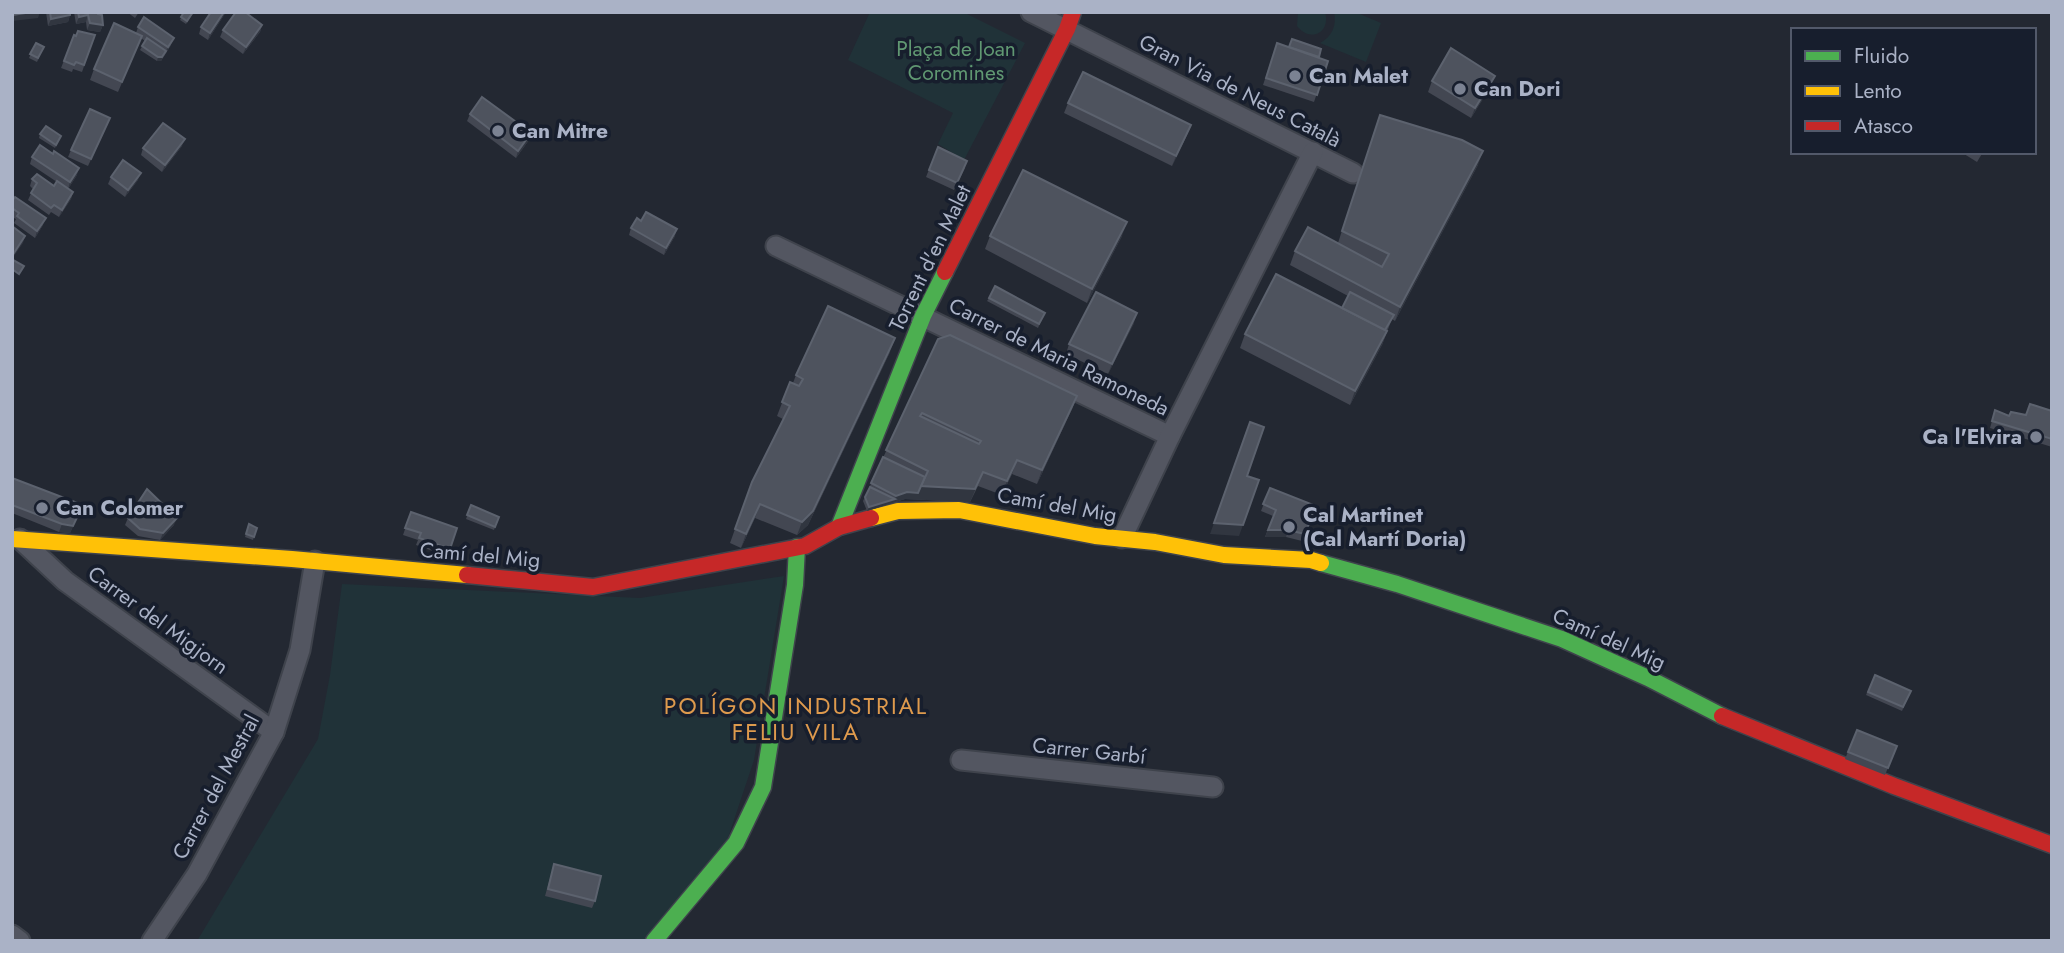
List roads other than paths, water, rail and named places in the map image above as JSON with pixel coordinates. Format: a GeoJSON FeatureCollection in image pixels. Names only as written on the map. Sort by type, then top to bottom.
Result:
{"type":"FeatureCollection","features":[{"type":"Feature","properties":{"kind":"street","name":"Gran Via de Neus Català"},"geometry":{"type":"LineString","coordinates":[[1031,12],[1070,21],[1353,173]]}},
{"type":"Feature","properties":{"kind":"street","name":"Torrent d'en Malet"},"geometry":{"type":"LineString","coordinates":[[839,527],[923,316],[1070,21]]}},
{"type":"Feature","properties":{"kind":"street"},"geometry":{"type":"LineString","coordinates":[[1122,538],[1170,436],[1314,152]]}},
{"type":"Feature","properties":{"kind":"street","name":"Carrer de Maria Ramoneda"},"geometry":{"type":"LineString","coordinates":[[776,246],[1170,436]]}},
{"type":"Feature","properties":{"kind":"street","name":"Camí del Mig"},"geometry":{"type":"LineString","coordinates":[[16,539],[315,561],[593,587],[804,546],[839,527],[898,511],[959,510],[1095,536],[1155,542],[1224,555],[1311,560],[1397,584],[1562,639],[1648,678],[1735,723],[2052,845]]}},
{"type":"Feature","properties":{"kind":"street","name":"Carrer del Migjorn"},"geometry":{"type":"LineString","coordinates":[[16,539],[65,581],[274,733]]}},
{"type":"Feature","properties":{"kind":"street"},"geometry":{"type":"LineString","coordinates":[[654,941],[736,844],[763,787],[795,585],[797,547]]}},
{"type":"Feature","properties":{"kind":"street","name":"Carrer del Mestral"},"geometry":{"type":"LineString","coordinates":[[152,941],[197,874],[274,733],[300,650],[315,561]]}},
{"type":"Feature","properties":{"kind":"street","name":"Carrer Garbí"},"geometry":{"type":"LineString","coordinates":[[961,760],[1213,787]]}},
{"type":"Feature","properties":{"kind":"street"},"geometry":{"type":"LineString","coordinates":[[12,935],[20,941]]}},
{"type":"Feature","properties":{"kind":"place","name":"Can Malet"},"geometry":{"type":"Point","coordinates":[1295,76]}},
{"type":"Feature","properties":{"kind":"place","name":"Can Dori"},"geometry":{"type":"Point","coordinates":[1460,89]}},
{"type":"Feature","properties":{"kind":"place","name":"Can Mitre"},"geometry":{"type":"Point","coordinates":[498,131]}},
{"type":"Feature","properties":{"kind":"place","name":"Ca l'Elvira"},"geometry":{"type":"Point","coordinates":[2036,437]}},
{"type":"Feature","properties":{"kind":"place","name":"Can Colomer"},"geometry":{"type":"Point","coordinates":[42,508]}},
{"type":"Feature","properties":{"kind":"place","name":"Cal Martinet (Cal Martí Doria)"},"geometry":{"type":"Point","coordinates":[1289,527]}},
{"type":"Feature","properties":{"kind":"district","name":"POLÍGON INDUSTRIAL FELIU VILA"},"geometry":{"type":"Point","coordinates":[796,719]}},
{"type":"Feature","properties":{"kind":"park label","name":"Plaça de Joan Coromines"},"geometry":{"type":"Point","coordinates":[956,61]}}]}
